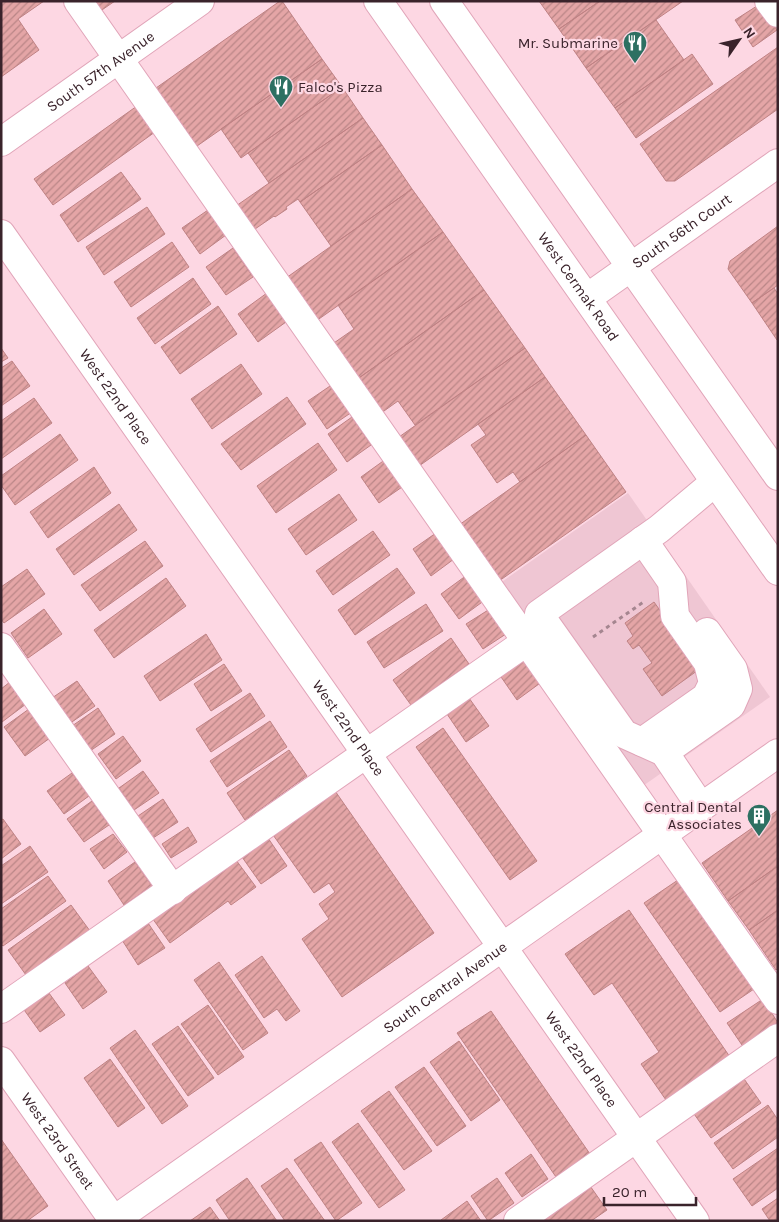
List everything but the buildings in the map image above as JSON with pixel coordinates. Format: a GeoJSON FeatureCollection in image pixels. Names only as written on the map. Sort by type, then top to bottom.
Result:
{"type":"FeatureCollection","features":[{"type":"Feature","properties":{"kind":"street"},"geometry":{"type":"LineString","coordinates":[[78,1],[778,1000]]}},
{"type":"Feature","properties":{"kind":"street","name":"South 57th Avenue"},"geometry":{"type":"LineString","coordinates":[[1,142],[200,1]]}},
{"type":"Feature","properties":{"kind":"street","name":"West Cermak Road"},"geometry":{"type":"LineString","coordinates":[[378,1],[778,571]]}},
{"type":"Feature","properties":{"kind":"street"},"geometry":{"type":"LineString","coordinates":[[444,1],[778,476]]}},
{"type":"Feature","properties":{"kind":"street"},"geometry":{"type":"LineString","coordinates":[[769,1],[778,14]]}},
{"type":"Feature","properties":{"kind":"street","name":"South 56th Court"},"geometry":{"type":"LineString","coordinates":[[587,298],[778,163]]}},
{"type":"Feature","properties":{"kind":"street","name":"West 22nd Place"},"geometry":{"type":"LineString","coordinates":[[1,234],[695,1221]]}},
{"type":"Feature","properties":{"kind":"street"},"geometry":{"type":"LineString","coordinates":[[701,807],[653,747],[624,734],[539,614],[659,529],[716,482]]}},
{"type":"Feature","properties":{"kind":"street"},"geometry":{"type":"LineString","coordinates":[[644,540],[733,669],[738,689],[731,705],[653,747]]}},
{"type":"Feature","properties":{"kind":"street"},"geometry":{"type":"LineString","coordinates":[[1,1009],[526,642]]}},
{"type":"Feature","properties":{"kind":"street"},"geometry":{"type":"LineString","coordinates":[[1,647],[173,890]]}},
{"type":"Feature","properties":{"kind":"street","name":"South Central Avenue"},"geometry":{"type":"LineString","coordinates":[[113,1221],[778,753]]}},
{"type":"Feature","properties":{"kind":"street"},"geometry":{"type":"LineString","coordinates":[[518,1221],[778,1038]]}},
{"type":"Feature","properties":{"kind":"street","name":"West 23rd Street"},"geometry":{"type":"LineString","coordinates":[[1,1061],[113,1221]]}},
{"type":"Feature","properties":{"kind":"path"},"geometry":{"type":"LineString","coordinates":[[593,638],[672,582]]}},
{"type":"Feature","properties":{"kind":"shaded area"},"geometry":{"type":"Polygon","coordinates":[[[628,493],[770,697],[640,788],[496,586],[628,493]]]}},
{"type":"Feature","properties":{"kind":"place","name":"Mr. Submarine"},"geometry":{"type":"Point","coordinates":[635,64]}},
{"type":"Feature","properties":{"kind":"place","name":"Falco's Pizza"},"geometry":{"type":"Point","coordinates":[281,108]}},
{"type":"Feature","properties":{"kind":"place","name":"Central Dental Associates"},"geometry":{"type":"Point","coordinates":[759,837]}}]}
